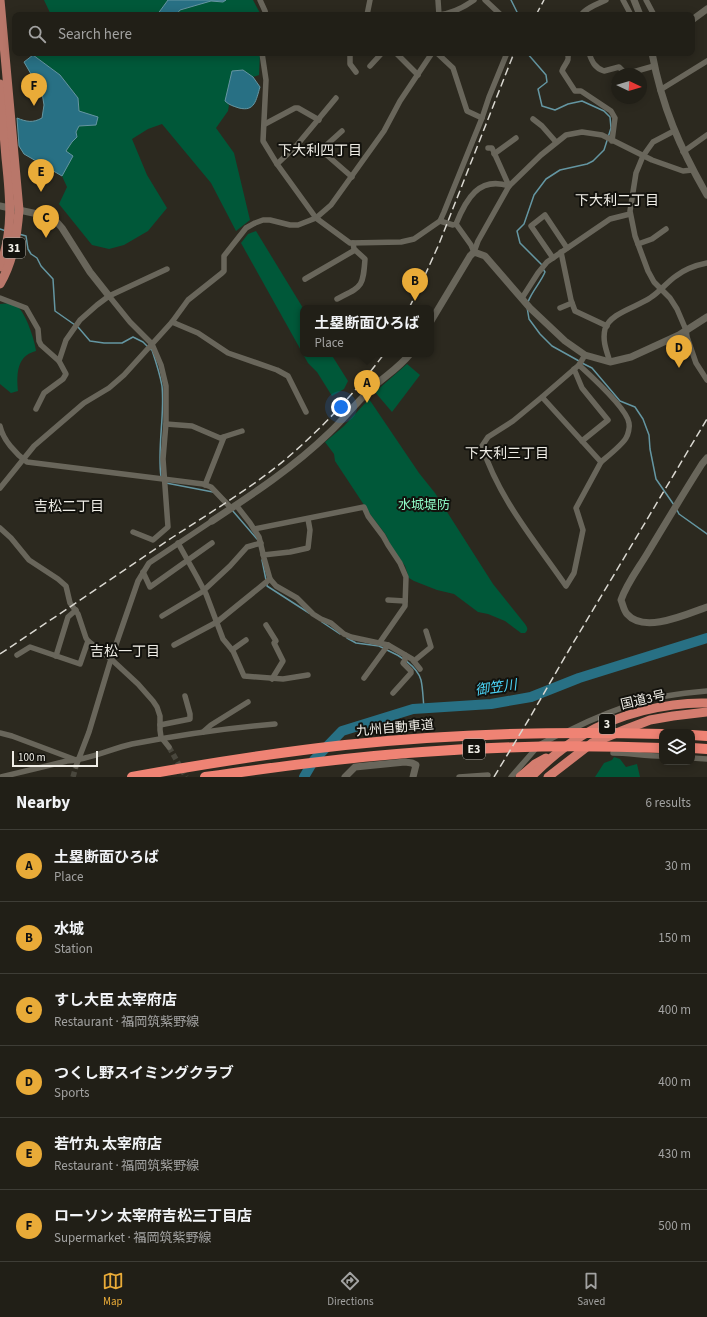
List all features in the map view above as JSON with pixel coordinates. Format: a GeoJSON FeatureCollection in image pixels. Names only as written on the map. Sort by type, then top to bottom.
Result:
{"type":"FeatureCollection","features":[{"type":"Feature","properties":{"kind":"highway","name":"国道3号"},"geometry":{"type":"LineString","coordinates":[[531,777],[556,754],[584,734],[616,720],[640,711],[666,706],[707,702]]}},
{"type":"Feature","properties":{"kind":"highway","name":"国道3号"},"geometry":{"type":"LineString","coordinates":[[548,777],[592,743],[650,720],[705,713]]}},
{"type":"Feature","properties":{"kind":"highway","name":"九州自動車道"},"geometry":{"type":"LineString","coordinates":[[132,777],[214,762],[345,745],[413,739],[600,733],[659,734]]}},
{"type":"Feature","properties":{"kind":"highway"},"geometry":{"type":"LineString","coordinates":[[695,735],[707,736]]}},
{"type":"Feature","properties":{"kind":"highway","name":"九州自動車道"},"geometry":{"type":"LineString","coordinates":[[205,777],[287,766],[422,752],[480,748],[562,746],[659,748]]}},
{"type":"Feature","properties":{"kind":"highway"},"geometry":{"type":"LineString","coordinates":[[695,748],[707,749]]}},
{"type":"Feature","properties":{"kind":"highway"},"geometry":{"type":"LineString","coordinates":[[520,777],[535,764],[556,754]]}},
{"type":"Feature","properties":{"kind":"highway"},"geometry":{"type":"LineString","coordinates":[[551,777],[558,768]]}},
{"type":"Feature","properties":{"kind":"main road","name":"31"},"geometry":{"type":"LineString","coordinates":[[0,0],[14,209],[7,244],[0,267]]}},
{"type":"Feature","properties":{"kind":"main road","name":"31"},"geometry":{"type":"LineString","coordinates":[[0,84],[14,209],[18,226],[8,267],[0,284]]}},
{"type":"Feature","properties":{"kind":"street"},"geometry":{"type":"LineString","coordinates":[[260,0],[265,12]]}},
{"type":"Feature","properties":{"kind":"street"},"geometry":{"type":"LineString","coordinates":[[368,12],[370,0]]}},
{"type":"Feature","properties":{"kind":"street"},"geometry":{"type":"LineString","coordinates":[[438,0],[439,12]]}},
{"type":"Feature","properties":{"kind":"street"},"geometry":{"type":"LineString","coordinates":[[454,12],[474,0]]}},
{"type":"Feature","properties":{"kind":"street"},"geometry":{"type":"LineString","coordinates":[[485,0],[498,12]]}},
{"type":"Feature","properties":{"kind":"street"},"geometry":{"type":"LineString","coordinates":[[583,12],[606,0]]}},
{"type":"Feature","properties":{"kind":"street"},"geometry":{"type":"LineString","coordinates":[[623,0],[629,12]]}},
{"type":"Feature","properties":{"kind":"street"},"geometry":{"type":"LineString","coordinates":[[634,0],[639,12]]}},
{"type":"Feature","properties":{"kind":"street"},"geometry":{"type":"LineString","coordinates":[[646,0],[652,12]]}},
{"type":"Feature","properties":{"kind":"street"},"geometry":{"type":"LineString","coordinates":[[695,18],[707,9]]}},
{"type":"Feature","properties":{"kind":"street"},"geometry":{"type":"LineString","coordinates":[[262,56],[266,80],[263,141],[277,164],[316,218],[350,243],[401,242],[414,239],[440,221],[506,56]]}},
{"type":"Feature","properties":{"kind":"street"},"geometry":{"type":"LineString","coordinates":[[350,56],[350,64],[356,72]]}},
{"type":"Feature","properties":{"kind":"street"},"geometry":{"type":"LineString","coordinates":[[370,66],[379,56]]}},
{"type":"Feature","properties":{"kind":"street"},"geometry":{"type":"LineString","coordinates":[[399,56],[418,75]]}},
{"type":"Feature","properties":{"kind":"street"},"geometry":{"type":"LineString","coordinates":[[0,488],[42,438],[84,403],[110,388],[124,375],[172,322],[188,300],[222,274],[224,271],[224,256],[246,228],[263,220],[298,225],[316,218],[331,205],[384,130],[400,101],[430,56]]}},
{"type":"Feature","properties":{"kind":"street"},"geometry":{"type":"LineString","coordinates":[[440,56],[453,68],[467,111],[482,118]]}},
{"type":"Feature","properties":{"kind":"street"},"geometry":{"type":"LineString","coordinates":[[568,56],[568,62],[562,71],[575,91],[581,91],[611,111],[615,118],[612,140]]}},
{"type":"Feature","properties":{"kind":"street"},"geometry":{"type":"LineString","coordinates":[[590,56],[596,67],[604,71],[619,67],[626,74],[654,66]]}},
{"type":"Feature","properties":{"kind":"street"},"geometry":{"type":"LineString","coordinates":[[652,56],[660,90],[674,131],[692,170],[704,183],[707,195]]}},
{"type":"Feature","properties":{"kind":"street"},"geometry":{"type":"LineString","coordinates":[[660,90],[707,61]]}},
{"type":"Feature","properties":{"kind":"street"},"geometry":{"type":"LineString","coordinates":[[277,164],[297,145],[336,98]]}},
{"type":"Feature","properties":{"kind":"street"},"geometry":{"type":"LineString","coordinates":[[265,124],[295,108],[298,108],[319,120]]}},
{"type":"Feature","properties":{"kind":"street"},"geometry":{"type":"LineString","coordinates":[[533,119],[542,126],[556,142]]}},
{"type":"Feature","properties":{"kind":"street"},"geometry":{"type":"LineString","coordinates":[[342,131],[321,150],[352,176]]}},
{"type":"Feature","properties":{"kind":"street"},"geometry":{"type":"LineString","coordinates":[[674,131],[653,142],[643,156],[636,173],[630,205],[630,214],[633,229],[648,271],[654,282],[670,298],[677,309],[686,330],[696,363],[707,380]]}},
{"type":"Feature","properties":{"kind":"street"},"geometry":{"type":"LineString","coordinates":[[434,316],[470,256],[474,252],[478,241],[509,186],[541,155],[566,135],[582,132],[602,135],[643,156],[683,171],[692,170]]}},
{"type":"Feature","properties":{"kind":"street"},"geometry":{"type":"LineString","coordinates":[[683,152],[707,135]]}},
{"type":"Feature","properties":{"kind":"street"},"geometry":{"type":"LineString","coordinates":[[494,154],[516,138]]}},
{"type":"Feature","properties":{"kind":"street"},"geometry":{"type":"LineString","coordinates":[[488,148],[492,148],[509,186]]}},
{"type":"Feature","properties":{"kind":"street"},"geometry":{"type":"LineString","coordinates":[[456,224],[465,204],[477,190],[487,184],[494,183],[509,186]]}},
{"type":"Feature","properties":{"kind":"street"},"geometry":{"type":"LineString","coordinates":[[0,206],[47,216],[55,220],[62,228],[90,272],[130,322],[152,344],[161,365],[166,386],[164,459],[168,527],[153,540],[133,532]]}},
{"type":"Feature","properties":{"kind":"street"},"geometry":{"type":"LineString","coordinates":[[522,299],[547,262],[610,219],[630,214]]}},
{"type":"Feature","properties":{"kind":"street"},"geometry":{"type":"LineString","coordinates":[[553,258],[531,226],[545,215],[567,248]]}},
{"type":"Feature","properties":{"kind":"street"},"geometry":{"type":"LineString","coordinates":[[440,221],[453,225],[456,224]]}},
{"type":"Feature","properties":{"kind":"street"},"geometry":{"type":"LineString","coordinates":[[456,224],[471,245],[474,252],[484,256],[530,308],[565,341],[585,355],[610,362],[631,357],[686,330],[707,317]]}},
{"type":"Feature","properties":{"kind":"street"},"geometry":{"type":"LineString","coordinates":[[638,244],[652,239],[666,229]]}},
{"type":"Feature","properties":{"kind":"street"},"geometry":{"type":"LineString","coordinates":[[337,299],[358,288],[364,278],[364,259],[355,250],[353,243]]}},
{"type":"Feature","properties":{"kind":"street"},"geometry":{"type":"LineString","coordinates":[[305,279],[355,250]]}},
{"type":"Feature","properties":{"kind":"street"},"geometry":{"type":"LineString","coordinates":[[561,252],[572,303],[575,310],[607,326]]}},
{"type":"Feature","properties":{"kind":"street"},"geometry":{"type":"LineString","coordinates":[[610,362],[609,354],[605,346],[606,329],[612,320],[621,313],[644,302],[676,276],[700,264],[707,263]]}},
{"type":"Feature","properties":{"kind":"street"},"geometry":{"type":"LineString","coordinates":[[59,361],[66,340],[80,320],[109,296],[167,269]]}},
{"type":"Feature","properties":{"kind":"street"},"geometry":{"type":"LineString","coordinates":[[0,298],[26,308],[38,329],[39,341],[41,345],[59,361],[66,374],[63,379],[44,393],[36,409]]}},
{"type":"Feature","properties":{"kind":"street"},"geometry":{"type":"LineString","coordinates":[[560,308],[572,303]]}},
{"type":"Feature","properties":{"kind":"street"},"geometry":{"type":"LineString","coordinates":[[172,322],[198,333],[228,353],[277,370],[288,376],[306,412]]}},
{"type":"Feature","properties":{"kind":"street"},"geometry":{"type":"LineString","coordinates":[[576,367],[590,375],[622,409],[630,427],[626,438],[602,462],[576,508],[583,530],[574,573],[566,586],[514,514],[495,479],[482,446],[488,437],[513,421],[542,398],[576,367],[585,355]]}},
{"type":"Feature","properties":{"kind":"street"},"geometry":{"type":"LineString","coordinates":[[77,763],[89,732],[111,658],[138,581],[149,563],[302,458],[330,433],[368,391],[390,374],[407,357]]}},
{"type":"Feature","properties":{"kind":"street"},"geometry":{"type":"LineString","coordinates":[[576,367],[582,388],[608,420],[582,441]]}},
{"type":"Feature","properties":{"kind":"street"},"geometry":{"type":"LineString","coordinates":[[542,398],[602,462]]}},
{"type":"Feature","properties":{"kind":"street"},"geometry":{"type":"LineString","coordinates":[[166,424],[192,426],[220,438],[242,431]]}},
{"type":"Feature","properties":{"kind":"street"},"geometry":{"type":"LineString","coordinates":[[0,430],[9,444],[23,459],[30,463],[42,463],[165,479],[211,487],[234,506],[254,529],[261,542],[270,579],[276,586],[297,598],[313,614],[321,620],[330,623],[344,634],[350,637],[380,642],[388,645],[414,661],[420,669]]}},
{"type":"Feature","properties":{"kind":"street"},"geometry":{"type":"LineString","coordinates":[[205,485],[224,437]]}},
{"type":"Feature","properties":{"kind":"street"},"geometry":{"type":"LineString","coordinates":[[707,458],[624,591],[621,600],[627,614],[639,622],[652,623],[707,608]]}},
{"type":"Feature","properties":{"kind":"street"},"geometry":{"type":"LineString","coordinates":[[254,529],[364,507],[368,516],[383,536],[403,569],[406,577],[405,606],[380,642]]}},
{"type":"Feature","properties":{"kind":"street"},"geometry":{"type":"LineString","coordinates":[[263,555],[308,548],[310,530],[308,519]]}},
{"type":"Feature","properties":{"kind":"street"},"geometry":{"type":"LineString","coordinates":[[0,528],[11,538],[29,560],[58,578],[66,586],[70,603],[76,610],[88,642],[111,658],[138,684],[157,707],[160,716],[160,730],[168,747]]}},
{"type":"Feature","properties":{"kind":"street"},"geometry":{"type":"LineString","coordinates":[[162,616],[204,590],[230,566],[247,547],[261,542]]}},
{"type":"Feature","properties":{"kind":"street"},"geometry":{"type":"LineString","coordinates":[[178,543],[204,590],[223,639],[232,650],[244,676],[283,679],[308,675]]}},
{"type":"Feature","properties":{"kind":"street"},"geometry":{"type":"LineString","coordinates":[[143,572],[150,587],[212,543]]}},
{"type":"Feature","properties":{"kind":"street"},"geometry":{"type":"LineString","coordinates":[[174,645],[217,622],[270,579]]}},
{"type":"Feature","properties":{"kind":"street"},"geometry":{"type":"LineString","coordinates":[[388,600],[405,601]]}},
{"type":"Feature","properties":{"kind":"street"},"geometry":{"type":"LineString","coordinates":[[56,656],[68,617],[76,610]]}},
{"type":"Feature","properties":{"kind":"street"},"geometry":{"type":"LineString","coordinates":[[266,625],[276,641],[274,643],[283,661],[272,679]]}},
{"type":"Feature","properties":{"kind":"street"},"geometry":{"type":"LineString","coordinates":[[414,661],[431,647],[426,631]]}},
{"type":"Feature","properties":{"kind":"street"},"geometry":{"type":"LineString","coordinates":[[232,650],[246,640]]}},
{"type":"Feature","properties":{"kind":"street"},"geometry":{"type":"LineString","coordinates":[[17,655],[30,648],[80,664],[88,642]]}},
{"type":"Feature","properties":{"kind":"street"},"geometry":{"type":"LineString","coordinates":[[364,678],[388,645]]}},
{"type":"Feature","properties":{"kind":"street"},"geometry":{"type":"LineString","coordinates":[[393,693],[411,673],[411,671],[403,663],[405,660],[405,655]]}},
{"type":"Feature","properties":{"kind":"street"},"geometry":{"type":"LineString","coordinates":[[511,777],[539,745],[575,728],[643,701],[667,696],[707,691]]}},
{"type":"Feature","properties":{"kind":"street"},"geometry":{"type":"LineString","coordinates":[[160,725],[190,719],[185,696]]}},
{"type":"Feature","properties":{"kind":"street"},"geometry":{"type":"LineString","coordinates":[[203,733],[211,725],[248,702]]}},
{"type":"Feature","properties":{"kind":"street"},"geometry":{"type":"LineString","coordinates":[[1,777],[67,761],[77,763],[122,746],[203,733],[275,724]]}},
{"type":"Feature","properties":{"kind":"street"},"geometry":{"type":"LineString","coordinates":[[0,733],[12,736],[77,763]]}},
{"type":"Feature","properties":{"kind":"street"},"geometry":{"type":"LineString","coordinates":[[613,753],[659,756]]}},
{"type":"Feature","properties":{"kind":"street"},"geometry":{"type":"LineString","coordinates":[[695,758],[707,759]]}},
{"type":"Feature","properties":{"kind":"street"},"geometry":{"type":"LineString","coordinates":[[345,777],[355,767],[405,762],[416,765],[414,777]]}},
{"type":"Feature","properties":{"kind":"street"},"geometry":{"type":"LineString","coordinates":[[459,777],[488,775]]}},
{"type":"Feature","properties":{"kind":"green space"},"geometry":{"type":"Polygon","coordinates":[[[44,0],[168,0],[159,12],[50,12],[44,0]]]}},
{"type":"Feature","properties":{"kind":"green space"},"geometry":{"type":"Polygon","coordinates":[[[226,0],[253,0],[259,12],[178,12],[180,10],[211,1],[223,2],[226,0]]]}},
{"type":"Feature","properties":{"kind":"green space"},"geometry":{"type":"Polygon","coordinates":[[[34,56],[260,56],[259,75],[253,77],[243,70],[232,71],[225,101],[229,105],[228,111],[216,128],[234,153],[250,220],[236,231],[211,183],[162,124],[148,129],[132,139],[147,175],[167,208],[148,231],[124,245],[109,249],[92,245],[59,204],[67,187],[62,176],[72,156],[66,151],[77,137],[76,132],[79,126],[96,125],[79,111],[78,98],[60,75],[34,56]]]}},
{"type":"Feature","properties":{"kind":"green space"},"geometry":{"type":"Polygon","coordinates":[[[256,231],[301,305],[300,349],[241,243],[248,234],[256,231]]]}},
{"type":"Feature","properties":{"kind":"green space"},"geometry":{"type":"Polygon","coordinates":[[[7,303],[14,305],[21,310],[30,328],[36,351],[23,358],[19,367],[18,391],[11,393],[0,384],[0,304],[7,303]]]}},
{"type":"Feature","properties":{"kind":"green space"},"geometry":{"type":"Polygon","coordinates":[[[305,357],[333,357],[348,381],[344,389],[332,396],[317,372],[308,363],[305,357]]]}},
{"type":"Feature","properties":{"kind":"green space"},"geometry":{"type":"Polygon","coordinates":[[[407,364],[420,375],[392,412],[375,392],[407,364]]]}},
{"type":"Feature","properties":{"kind":"green space","name":"水城堤防"},"geometry":{"type":"Polygon","coordinates":[[[369,399],[419,473],[435,493],[493,584],[526,625],[527,631],[525,633],[521,633],[505,621],[488,614],[478,612],[454,594],[437,590],[409,578],[405,566],[391,546],[386,535],[370,514],[335,461],[334,454],[325,442],[344,426],[369,399]]]}},
{"type":"Feature","properties":{"kind":"green space"},"geometry":{"type":"Polygon","coordinates":[[[614,757],[620,759],[626,767],[637,764],[640,777],[595,777],[604,763],[612,760],[614,757]]]}},
{"type":"Feature","properties":{"kind":"water"},"geometry":{"type":"Polygon","coordinates":[[[168,0],[226,0],[223,2],[211,1],[180,10],[178,12],[159,12],[168,0]]]}},
{"type":"Feature","properties":{"kind":"water"},"geometry":{"type":"Polygon","coordinates":[[[32,56],[34,56],[60,75],[78,98],[79,111],[98,117],[96,125],[79,126],[76,132],[77,137],[66,151],[73,156],[62,176],[24,154],[19,146],[17,118],[30,121],[39,120],[42,118],[44,105],[42,93],[24,62],[32,56]]]}},
{"type":"Feature","properties":{"kind":"water"},"geometry":{"type":"Polygon","coordinates":[[[243,70],[253,77],[260,87],[252,107],[244,109],[228,104],[225,101],[232,71],[243,70]]]}},
{"type":"Feature","properties":{"kind":"waterway"},"geometry":{"type":"LineString","coordinates":[[511,0],[517,12]]}},
{"type":"Feature","properties":{"kind":"waterway"},"geometry":{"type":"LineString","coordinates":[[530,56],[546,75],[547,82],[538,89],[542,106],[555,110],[568,104],[582,101],[604,111],[610,117],[611,128],[604,150],[593,161],[587,164],[560,170],[546,179],[534,195],[524,224],[517,231],[520,243],[542,265]]}},
{"type":"Feature","properties":{"kind":"waterway"},"geometry":{"type":"LineString","coordinates":[[0,229],[6,231]]}},
{"type":"Feature","properties":{"kind":"waterway"},"geometry":{"type":"LineString","coordinates":[[19,234],[26,236],[28,249],[31,254],[37,258],[41,266],[53,279],[55,311],[75,325]]}},
{"type":"Feature","properties":{"kind":"waterway"},"geometry":{"type":"LineString","coordinates":[[528,302],[545,272],[543,269]]}},
{"type":"Feature","properties":{"kind":"waterway"},"geometry":{"type":"LineString","coordinates":[[527,307],[529,319],[540,334],[552,346],[579,361]]}},
{"type":"Feature","properties":{"kind":"waterway"},"geometry":{"type":"LineString","coordinates":[[78,327],[90,341],[122,343],[133,337],[143,342],[147,346]]}},
{"type":"Feature","properties":{"kind":"waterway"},"geometry":{"type":"LineString","coordinates":[[150,349],[152,350],[159,372],[163,397],[160,454],[161,477]]}},
{"type":"Feature","properties":{"kind":"waterway"},"geometry":{"type":"LineString","coordinates":[[582,363],[592,368],[620,401],[635,407],[643,419],[649,435],[650,449],[656,479],[674,505]]}},
{"type":"Feature","properties":{"kind":"waterway"},"geometry":{"type":"LineString","coordinates":[[166,483],[213,492]]}},
{"type":"Feature","properties":{"kind":"waterway"},"geometry":{"type":"LineString","coordinates":[[232,510],[257,539]]}},
{"type":"Feature","properties":{"kind":"waterway"},"geometry":{"type":"LineString","coordinates":[[677,510],[679,514],[707,534]]}},
{"type":"Feature","properties":{"kind":"waterway"},"geometry":{"type":"LineString","coordinates":[[262,560],[266,580]]}},
{"type":"Feature","properties":{"kind":"waterway"},"geometry":{"type":"LineString","coordinates":[[267,583],[267,586],[309,613]]}},
{"type":"Feature","properties":{"kind":"waterway"},"geometry":{"type":"LineString","coordinates":[[322,622],[340,634]]}},
{"type":"Feature","properties":{"kind":"waterway"},"geometry":{"type":"LineString","coordinates":[[347,638],[356,643],[379,646],[383,648]]}},
{"type":"Feature","properties":{"kind":"waterway","name":"御笠川"},"geometry":{"type":"LineString","coordinates":[[304,777],[314,760],[342,731],[413,709],[491,704],[531,697],[579,678],[707,638]]}},
{"type":"Feature","properties":{"kind":"waterway"},"geometry":{"type":"LineString","coordinates":[[387,650],[397,655],[416,670],[422,683],[424,708]]}},
{"type":"Feature","properties":{"kind":"tunnel"},"geometry":{"type":"LineString","coordinates":[[169,747],[186,777]]}},
{"type":"Feature","properties":{"kind":"tunnel"},"geometry":{"type":"LineString","coordinates":[[73,777],[76,766]]}},
{"type":"Feature","properties":{"kind":"railway"},"geometry":{"type":"LineString","coordinates":[[538,12],[544,0]]}},
{"type":"Feature","properties":{"kind":"railway"},"geometry":{"type":"LineString","coordinates":[[410,305],[439,244],[513,56]]}},
{"type":"Feature","properties":{"kind":"railway"},"geometry":{"type":"LineString","coordinates":[[0,654],[266,475],[307,441],[353,393],[382,357]]}},
{"type":"Feature","properties":{"kind":"railway"},"geometry":{"type":"LineString","coordinates":[[494,777],[707,419]]}},
{"type":"Feature","properties":{"kind":"place","name":"ローソン 太宰府吉松三丁目店"},"geometry":{"type":"Point","coordinates":[34,106]}},
{"type":"Feature","properties":{"kind":"place","name":"若竹丸 太宰府店"},"geometry":{"type":"Point","coordinates":[41,192]}},
{"type":"Feature","properties":{"kind":"place","name":"すし大臣 太宰府店"},"geometry":{"type":"Point","coordinates":[46,238]}},
{"type":"Feature","properties":{"kind":"place","name":"水城"},"geometry":{"type":"Point","coordinates":[415,301]}},
{"type":"Feature","properties":{"kind":"place","name":"つくし野スイミングクラブ"},"geometry":{"type":"Point","coordinates":[679,368]}},
{"type":"Feature","properties":{"kind":"place","name":"土塁断面ひろば"},"geometry":{"type":"Point","coordinates":[367,403]}},
{"type":"Feature","properties":{"kind":"district","name":"下大利四丁目"},"geometry":{"type":"Point","coordinates":[320,151]}},
{"type":"Feature","properties":{"kind":"district","name":"下大利二丁目"},"geometry":{"type":"Point","coordinates":[617,201]}},
{"type":"Feature","properties":{"kind":"district","name":"下大利三丁目"},"geometry":{"type":"Point","coordinates":[507,454]}},
{"type":"Feature","properties":{"kind":"district","name":"吉松二丁目"},"geometry":{"type":"Point","coordinates":[69,507]}},
{"type":"Feature","properties":{"kind":"district","name":"吉松一丁目"},"geometry":{"type":"Point","coordinates":[125,652]}}]}
